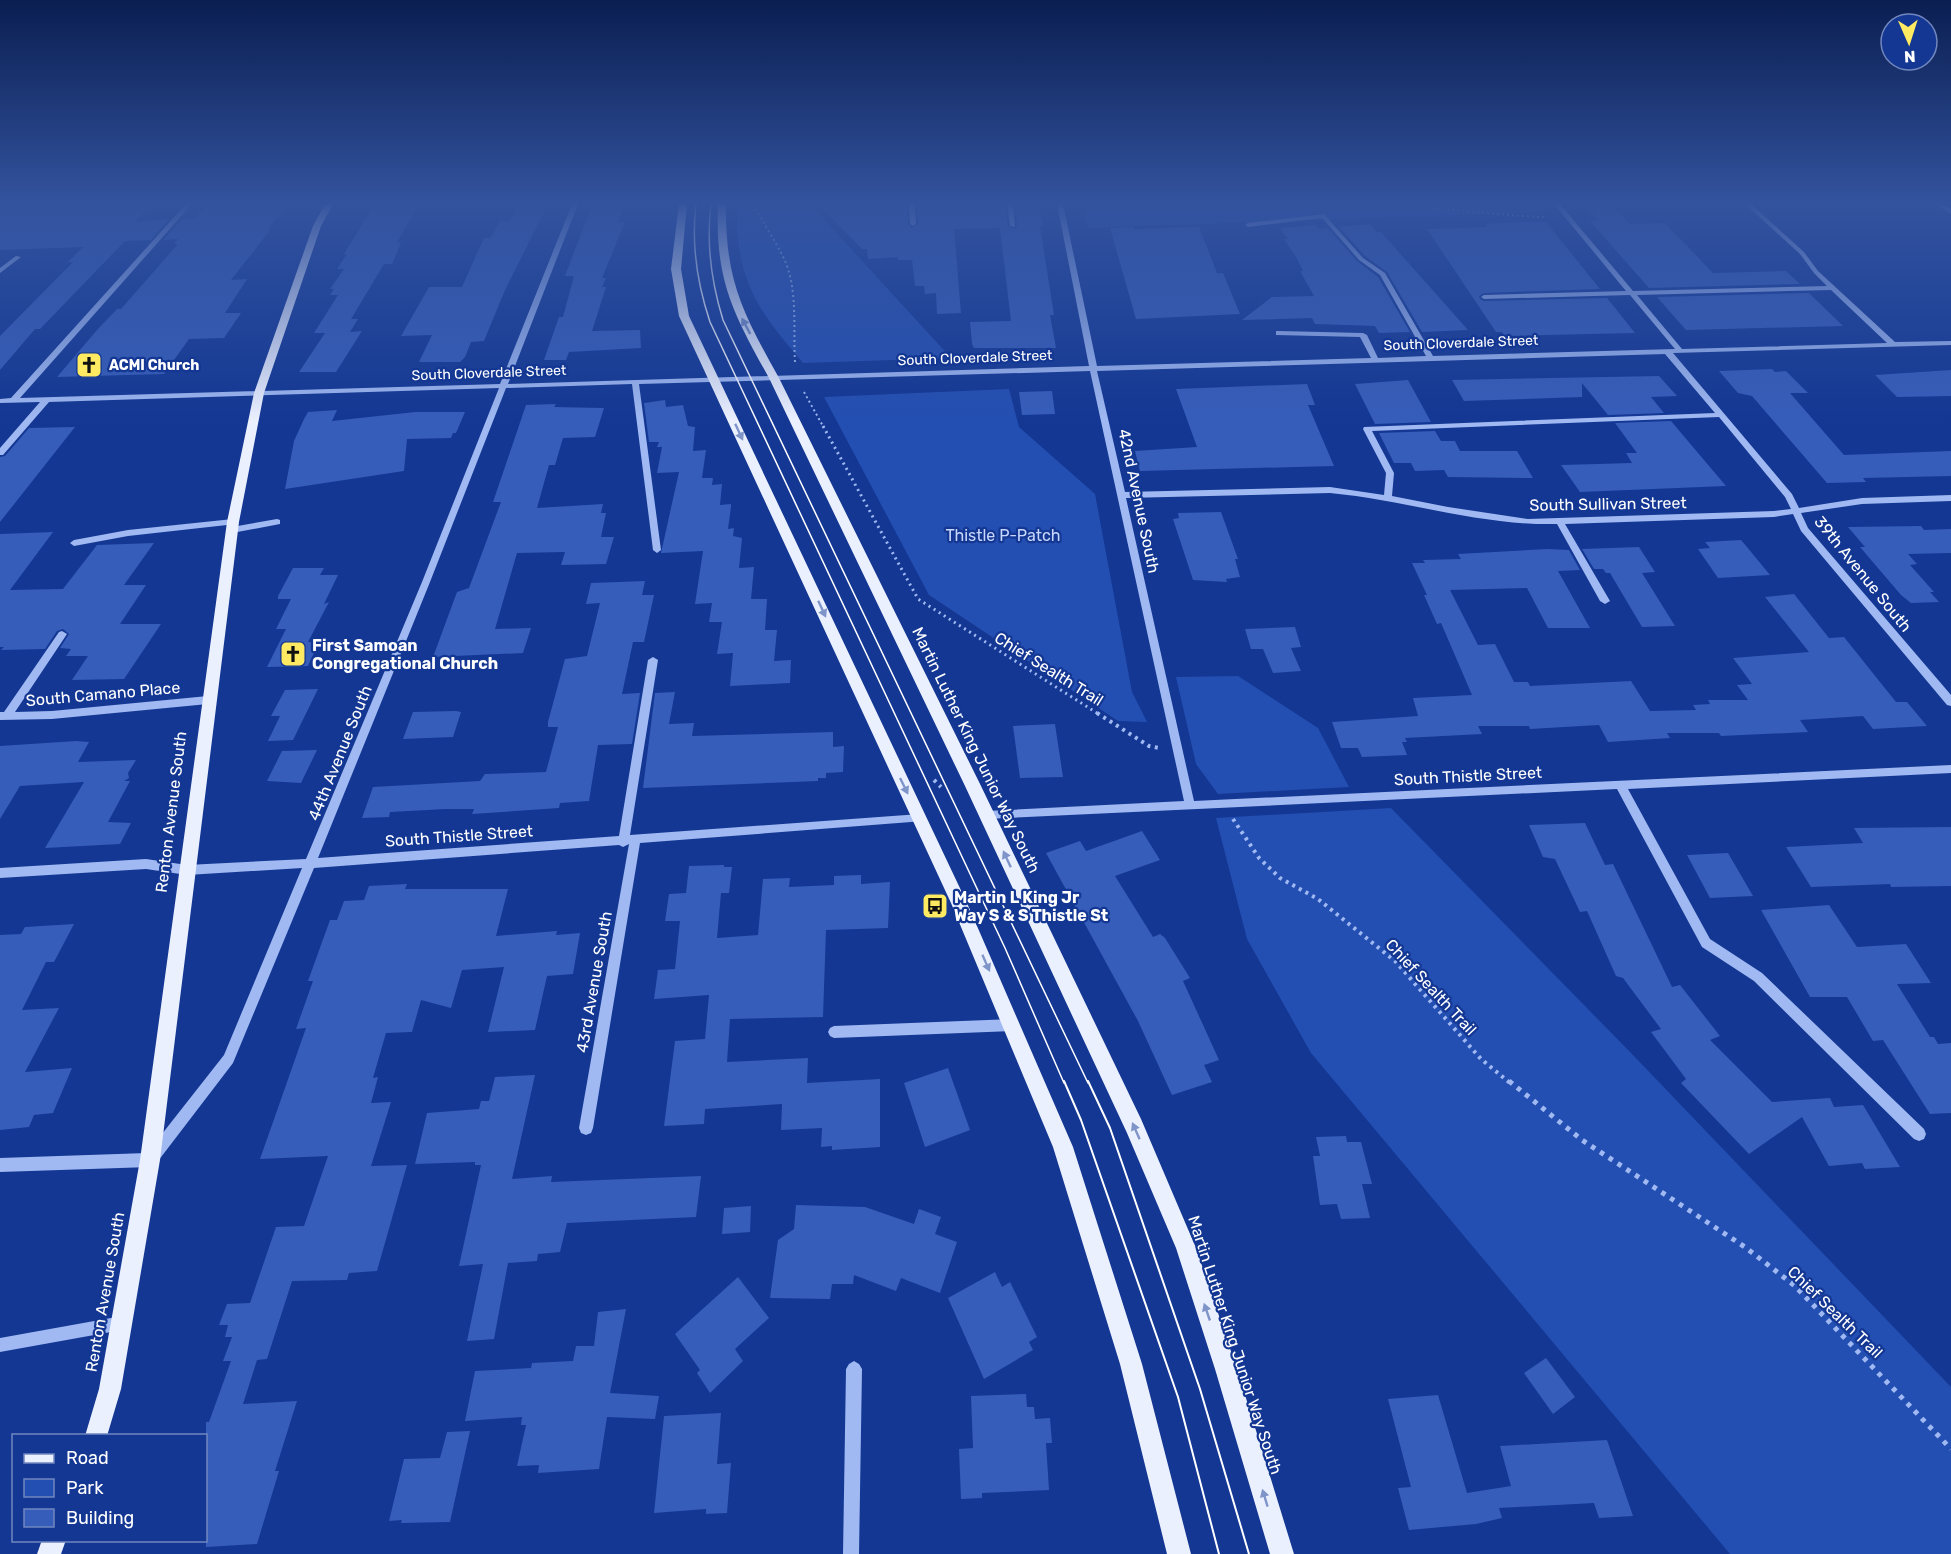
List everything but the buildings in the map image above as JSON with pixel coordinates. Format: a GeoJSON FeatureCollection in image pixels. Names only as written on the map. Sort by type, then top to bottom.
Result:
{"type":"FeatureCollection","features":[{"type":"Feature","properties":{"kind":"main road","name":"Renton Avenue South"},"geometry":{"type":"LineString","coordinates":[[97,1434],[110,1389],[150,1160],[208,700],[233,526],[259,393],[299,277]]}},
{"type":"Feature","properties":{"kind":"main road"},"geometry":{"type":"LineString","coordinates":[[678,277],[678,293],[684,316],[920,818],[1013,1025],[1063,1147],[1088,1220],[1131,1364],[1179,1554]]}},
{"type":"Feature","properties":{"kind":"main road","name":"Martin Luther King Junior Way South"},"geometry":{"type":"LineString","coordinates":[[726,277],[728,288],[986,815],[1134,1126],[1186,1248],[1226,1369],[1282,1554]]}},
{"type":"Feature","properties":{"kind":"street"},"geometry":{"type":"LineString","coordinates":[[14,400],[124,277]]}},
{"type":"Feature","properties":{"kind":"street","name":"44th Avenue South"},"geometry":{"type":"LineString","coordinates":[[150,1160],[229,1059],[312,863],[546,277]]}},
{"type":"Feature","properties":{"kind":"street","name":"42nd Avenue South"},"geometry":{"type":"LineString","coordinates":[[1075,277],[1190,805]]}},
{"type":"Feature","properties":{"kind":"street"},"geometry":{"type":"LineString","coordinates":[[1384,277],[1430,357]]}},
{"type":"Feature","properties":{"kind":"street"},"geometry":{"type":"LineString","coordinates":[[1617,277],[1680,351]]}},
{"type":"Feature","properties":{"kind":"street"},"geometry":{"type":"LineString","coordinates":[[1821,277],[1894,345]]}},
{"type":"Feature","properties":{"kind":"street"},"geometry":{"type":"LineString","coordinates":[[1485,297],[1832,288]]}},
{"type":"Feature","properties":{"kind":"street"},"geometry":{"type":"LineString","coordinates":[[1279,333],[1362,335],[1375,359]]}},
{"type":"Feature","properties":{"kind":"street","name":"South Cloverdale Street"},"geometry":{"type":"LineString","coordinates":[[0,401],[1430,357],[1951,344]]}},
{"type":"Feature","properties":{"kind":"street","name":"39th Avenue South"},"geometry":{"type":"LineString","coordinates":[[1667,351],[1789,496],[1805,530],[1951,702]]}},
{"type":"Feature","properties":{"kind":"street"},"geometry":{"type":"LineString","coordinates":[[635,382],[657,550]]}},
{"type":"Feature","properties":{"kind":"street"},"geometry":{"type":"LineString","coordinates":[[0,453],[47,399]]}},
{"type":"Feature","properties":{"kind":"street"},"geometry":{"type":"LineString","coordinates":[[1388,498],[1390,473],[1367,429],[1719,415]]}},
{"type":"Feature","properties":{"kind":"street","name":"South Sullivan Street"},"geometry":{"type":"LineString","coordinates":[[1123,495],[1306,490],[1361,493],[1496,518],[1560,522],[1774,514],[1862,501],[1951,498]]}},
{"type":"Feature","properties":{"kind":"street"},"geometry":{"type":"LineString","coordinates":[[74,543],[128,533],[276,522]]}},
{"type":"Feature","properties":{"kind":"street"},"geometry":{"type":"LineString","coordinates":[[1560,522],[1605,601]]}},
{"type":"Feature","properties":{"kind":"street"},"geometry":{"type":"LineString","coordinates":[[4,716],[62,634]]}},
{"type":"Feature","properties":{"kind":"street","name":"43rd Avenue South"},"geometry":{"type":"LineString","coordinates":[[586,1128],[629,841],[653,660]]}},
{"type":"Feature","properties":{"kind":"street","name":"South Camano Place"},"geometry":{"type":"LineString","coordinates":[[4,716],[208,700]]}},
{"type":"Feature","properties":{"kind":"street","name":"South Thistle Street"},"geometry":{"type":"LineString","coordinates":[[986,815],[1951,769]]}},
{"type":"Feature","properties":{"kind":"street"},"geometry":{"type":"LineString","coordinates":[[1622,786],[1706,943],[1758,977],[1919,1134]]}},
{"type":"Feature","properties":{"kind":"street","name":"South Thistle Street"},"geometry":{"type":"LineString","coordinates":[[0,873],[146,864],[187,870],[312,863],[920,818]]}},
{"type":"Feature","properties":{"kind":"street"},"geometry":{"type":"LineString","coordinates":[[834,1032],[1013,1025]]}},
{"type":"Feature","properties":{"kind":"street"},"geometry":{"type":"LineString","coordinates":[[0,1166],[150,1160]]}},
{"type":"Feature","properties":{"kind":"street"},"geometry":{"type":"LineString","coordinates":[[0,1345],[122,1323]]}},
{"type":"Feature","properties":{"kind":"street"},"geometry":{"type":"LineString","coordinates":[[851,1554],[854,1369]]}},
{"type":"Feature","properties":{"kind":"path"},"geometry":{"type":"LineString","coordinates":[[790,277],[795,364]]}},
{"type":"Feature","properties":{"kind":"path","name":"Chief Sealth Trail"},"geometry":{"type":"LineString","coordinates":[[808,399],[918,599],[1149,746],[1177,751]]}},
{"type":"Feature","properties":{"kind":"path"},"geometry":{"type":"LineString","coordinates":[[934,780],[940,787]]}},
{"type":"Feature","properties":{"kind":"path","name":"Chief Sealth Trail"},"geometry":{"type":"LineString","coordinates":[[1223,805],[1259,858],[1280,878],[1318,899],[1395,961],[1481,1059],[1582,1140],[1745,1247],[1795,1286],[1951,1449]]}},
{"type":"Feature","properties":{"kind":"green space"},"geometry":{"type":"Polygon","coordinates":[[[746,277],[876,277],[951,358],[803,363],[761,309],[746,277]]]}},
{"type":"Feature","properties":{"kind":"green space","name":"Thistle P-Patch"},"geometry":{"type":"Polygon","coordinates":[[[1009,389],[1019,427],[1095,494],[1132,692],[1147,722],[1118,721],[929,595],[824,397],[1009,389]]]}},
{"type":"Feature","properties":{"kind":"green space"},"geometry":{"type":"Polygon","coordinates":[[[1238,676],[1318,728],[1349,787],[1218,794],[1196,764],[1176,677],[1238,676]]]}},
{"type":"Feature","properties":{"kind":"green space"},"geometry":{"type":"Polygon","coordinates":[[[1391,808],[1633,1055],[1951,1387],[1951,1554],[1730,1554],[1311,1053],[1247,939],[1216,818],[1391,808]]]}},
{"type":"Feature","properties":{"kind":"tram line"},"geometry":{"type":"LineString","coordinates":[[699,277],[710,322],[1005,948],[1064,1083]]}},
{"type":"Feature","properties":{"kind":"tram line"},"geometry":{"type":"LineString","coordinates":[[713,277],[723,320],[1088,1083]]}},
{"type":"Feature","properties":{"kind":"tram line"},"geometry":{"type":"LineString","coordinates":[[1064,1081],[1081,1120],[1178,1397],[1219,1554]]}},
{"type":"Feature","properties":{"kind":"tram line"},"geometry":{"type":"LineString","coordinates":[[1088,1081],[1110,1128],[1200,1389],[1249,1554]]}},
{"type":"Feature","properties":{"kind":"place","name":"ACMI Church"},"geometry":{"type":"Point","coordinates":[89,365]}},
{"type":"Feature","properties":{"kind":"place","name":"First Samoan Congregational Church"},"geometry":{"type":"Point","coordinates":[293,654]}},
{"type":"Feature","properties":{"kind":"place","name":"Martin L King Jr Way S & S Thistle St"},"geometry":{"type":"Point","coordinates":[935,906]}}]}
